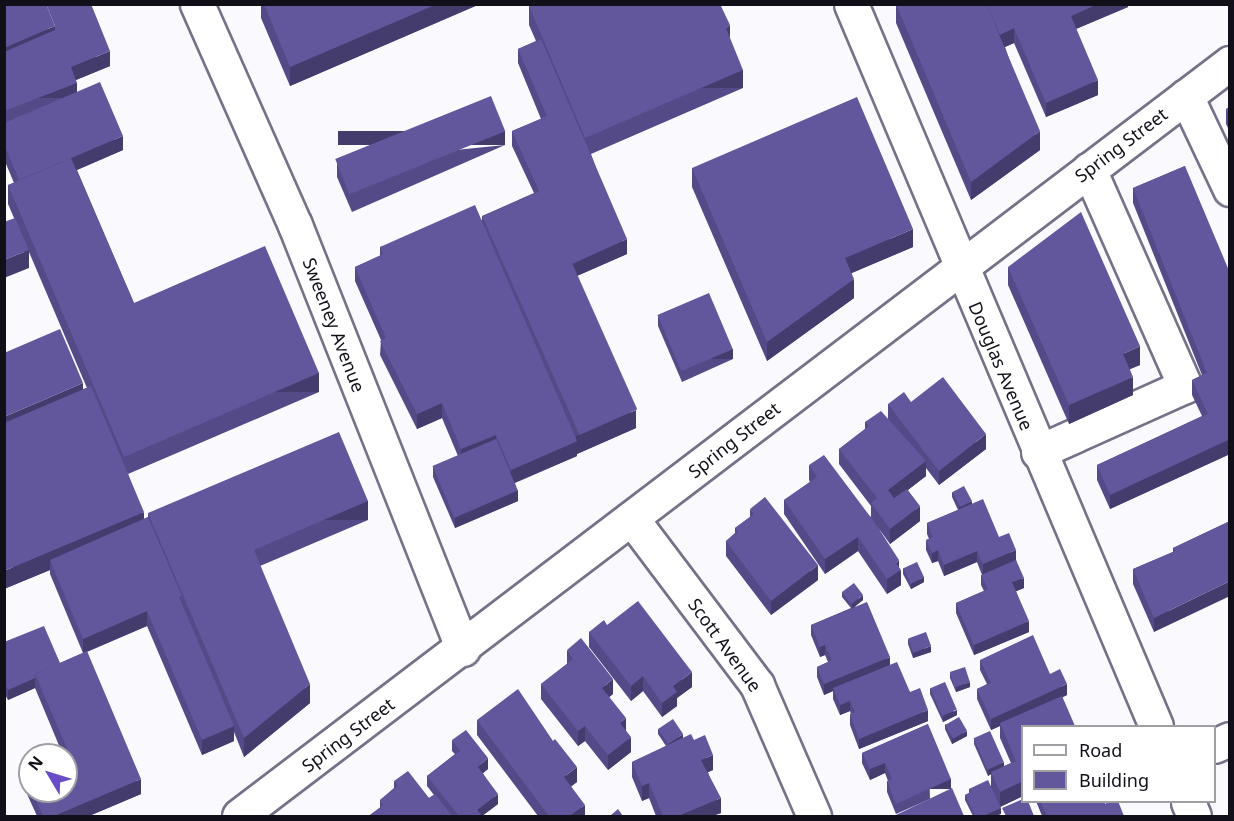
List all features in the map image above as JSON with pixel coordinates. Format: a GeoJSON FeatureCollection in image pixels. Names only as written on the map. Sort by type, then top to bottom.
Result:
{"type":"FeatureCollection","features":[{"type":"Feature","properties":{"kind":"street","name":"Sweeney Avenue"},"geometry":{"type":"LineString","coordinates":[[197,4],[295,225],[463,649]]}},
{"type":"Feature","properties":{"kind":"street","name":"Douglas Avenue"},"geometry":{"type":"LineString","coordinates":[[851,4],[959,267],[1156,725]]}},
{"type":"Feature","properties":{"kind":"street","name":"Spring Street"},"geometry":{"type":"LineString","coordinates":[[239,816],[463,649],[959,267],[1230,63]]}},
{"type":"Feature","properties":{"kind":"street"},"geometry":{"type":"LineString","coordinates":[[1186,96],[1230,189]]}},
{"type":"Feature","properties":{"kind":"street"},"geometry":{"type":"LineString","coordinates":[[1038,452],[1185,386],[1089,170]]}},
{"type":"Feature","properties":{"kind":"street","name":"Scott Avenue"},"geometry":{"type":"LineString","coordinates":[[632,519],[757,685],[814,816]]}},
{"type":"Feature","properties":{"kind":"street"},"geometry":{"type":"LineString","coordinates":[[1216,746],[1230,739]]}},
{"type":"Feature","properties":{"kind":"building"},"geometry":{"type":"Polygon","coordinates":[[[4,4],[46,4],[55,26],[4,48],[4,4]]]}},
{"type":"Feature","properties":{"kind":"building"},"geometry":{"type":"Polygon","coordinates":[[[46,4],[91,4],[110,51],[71,67],[77,83],[4,111],[4,52],[55,30],[46,4]]]}},
{"type":"Feature","properties":{"kind":"building"},"geometry":{"type":"Polygon","coordinates":[[[264,4],[437,4],[290,67],[264,4]]]}},
{"type":"Feature","properties":{"kind":"building"},"geometry":{"type":"Polygon","coordinates":[[[533,4],[720,4],[730,25],[726,28],[743,70],[585,138],[529,6],[533,4]]]}},
{"type":"Feature","properties":{"kind":"building"},"geometry":{"type":"Polygon","coordinates":[[[896,4],[987,4],[1040,131],[971,182],[896,4]]]}},
{"type":"Feature","properties":{"kind":"building"},"geometry":{"type":"Polygon","coordinates":[[[987,4],[1098,4],[1071,16],[1098,80],[1046,103],[1014,28],[1000,35],[987,4]]]}},
{"type":"Feature","properties":{"kind":"building"},"geometry":{"type":"Polygon","coordinates":[[[541,39],[627,239],[572,264],[512,131],[547,116],[518,49],[541,39]]]}},
{"type":"Feature","properties":{"kind":"building"},"geometry":{"type":"Polygon","coordinates":[[[100,82],[123,136],[19,180],[4,144],[4,123],[100,82]]]}},
{"type":"Feature","properties":{"kind":"building"},"geometry":{"type":"Polygon","coordinates":[[[491,96],[505,131],[349,194],[335,159],[491,96]]]}},
{"type":"Feature","properties":{"kind":"building"},"geometry":{"type":"Polygon","coordinates":[[[857,97],[913,229],[845,258],[854,279],[767,342],[692,168],[857,97]]]}},
{"type":"Feature","properties":{"kind":"building"},"geometry":{"type":"Polygon","coordinates":[[[71,158],[134,303],[265,246],[319,373],[124,457],[8,185],[71,158]]]}},
{"type":"Feature","properties":{"kind":"building"},"geometry":{"type":"Polygon","coordinates":[[[1185,166],[1230,273],[1230,439],[1110,495],[1097,465],[1208,414],[1192,380],[1207,373],[1133,188],[1185,166]]]}},
{"type":"Feature","properties":{"kind":"building"},"geometry":{"type":"Polygon","coordinates":[[[540,191],[637,409],[580,435],[482,217],[540,191]]]}},
{"type":"Feature","properties":{"kind":"building"},"geometry":{"type":"Polygon","coordinates":[[[475,205],[577,441],[511,470],[496,435],[461,449],[442,403],[417,414],[380,341],[386,338],[355,267],[383,254],[380,247],[475,205]]]}},
{"type":"Feature","properties":{"kind":"building"},"geometry":{"type":"Polygon","coordinates":[[[1081,212],[1140,346],[1123,354],[1133,377],[1069,405],[1008,267],[1081,212]]]}},
{"type":"Feature","properties":{"kind":"building"},"geometry":{"type":"Polygon","coordinates":[[[15,218],[29,250],[4,260],[4,222],[15,218]]]}},
{"type":"Feature","properties":{"kind":"building"},"geometry":{"type":"Polygon","coordinates":[[[709,293],[733,349],[681,371],[657,315],[709,293]]]}},
{"type":"Feature","properties":{"kind":"building"},"geometry":{"type":"Polygon","coordinates":[[[60,329],[83,383],[4,417],[4,353],[60,329]]]}},
{"type":"Feature","properties":{"kind":"building"},"geometry":{"type":"Polygon","coordinates":[[[943,377],[986,434],[939,471],[888,404],[904,392],[911,402],[943,377]]]}},
{"type":"Feature","properties":{"kind":"building"},"geometry":{"type":"Polygon","coordinates":[[[91,386],[144,512],[4,571],[4,423],[91,386]]]}},
{"type":"Feature","properties":{"kind":"building"},"geometry":{"type":"Polygon","coordinates":[[[881,411],[926,461],[888,490],[894,498],[907,489],[920,506],[890,529],[871,503],[877,498],[839,449],[869,426],[865,422],[881,411]]]}},
{"type":"Feature","properties":{"kind":"building"},"geometry":{"type":"Polygon","coordinates":[[[339,432],[368,501],[254,550],[310,684],[244,738],[148,513],[339,432]]]}},
{"type":"Feature","properties":{"kind":"building"},"geometry":{"type":"Polygon","coordinates":[[[496,439],[518,491],[454,518],[432,466],[496,439]]]}},
{"type":"Feature","properties":{"kind":"building"},"geometry":{"type":"Polygon","coordinates":[[[824,455],[875,523],[899,560],[896,563],[901,570],[887,579],[858,537],[825,559],[784,500],[817,477],[809,465],[824,455]]]}},
{"type":"Feature","properties":{"kind":"building"},"geometry":{"type":"Polygon","coordinates":[[[964,486],[972,501],[961,507],[953,492],[964,486]]]}},
{"type":"Feature","properties":{"kind":"building"},"geometry":{"type":"Polygon","coordinates":[[[765,497],[818,565],[771,601],[726,541],[738,532],[735,528],[754,514],[750,509],[765,497]]]}},
{"type":"Feature","properties":{"kind":"building"},"geometry":{"type":"Polygon","coordinates":[[[983,499],[999,537],[1009,533],[1016,550],[983,564],[977,551],[944,565],[938,550],[932,553],[926,540],[933,537],[927,523],[983,499]]]}},
{"type":"Feature","properties":{"kind":"building"},"geometry":{"type":"Polygon","coordinates":[[[148,517],[234,726],[202,740],[147,611],[83,639],[50,560],[148,517]]]}},
{"type":"Feature","properties":{"kind":"building"},"geometry":{"type":"Polygon","coordinates":[[[1230,521],[1230,581],[1154,618],[1133,569],[1175,551],[1173,548],[1230,521]]]}},
{"type":"Feature","properties":{"kind":"building"},"geometry":{"type":"Polygon","coordinates":[[[1016,560],[1024,578],[1012,582],[1029,621],[974,645],[956,603],[988,589],[981,575],[1016,560]]]}},
{"type":"Feature","properties":{"kind":"building"},"geometry":{"type":"Polygon","coordinates":[[[917,562],[924,577],[911,584],[903,568],[917,562]]]}},
{"type":"Feature","properties":{"kind":"building"},"geometry":{"type":"Polygon","coordinates":[[[854,583],[863,595],[851,604],[842,592],[854,583]]]}},
{"type":"Feature","properties":{"kind":"building"},"geometry":{"type":"Polygon","coordinates":[[[638,601],[692,672],[673,686],[677,692],[662,703],[643,676],[631,686],[589,632],[604,620],[607,625],[638,601]]]}},
{"type":"Feature","properties":{"kind":"building"},"geometry":{"type":"Polygon","coordinates":[[[867,602],[890,657],[824,684],[817,667],[832,660],[825,645],[820,647],[811,625],[867,602]]]}},
{"type":"Feature","properties":{"kind":"building"},"geometry":{"type":"Polygon","coordinates":[[[44,626],[60,663],[8,690],[4,683],[4,642],[44,626]]]}},
{"type":"Feature","properties":{"kind":"building"},"geometry":{"type":"Polygon","coordinates":[[[926,632],[931,646],[913,653],[908,638],[926,632]]]}},
{"type":"Feature","properties":{"kind":"building"},"geometry":{"type":"Polygon","coordinates":[[[1033,635],[1050,674],[1060,669],[1067,684],[991,719],[977,689],[991,683],[980,660],[1033,635]]]}},
{"type":"Feature","properties":{"kind":"building"},"geometry":{"type":"Polygon","coordinates":[[[581,638],[613,679],[602,688],[626,718],[620,723],[631,737],[608,755],[585,726],[578,731],[541,684],[573,659],[567,650],[581,638]]]}},
{"type":"Feature","properties":{"kind":"building"},"geometry":{"type":"Polygon","coordinates":[[[87,651],[141,779],[54,816],[43,816],[37,803],[78,803],[78,743],[65,743],[35,674],[87,651]]]}},
{"type":"Feature","properties":{"kind":"building"},"geometry":{"type":"Polygon","coordinates":[[[897,662],[910,692],[920,688],[928,710],[859,739],[850,714],[855,712],[850,701],[840,705],[833,688],[897,662]]]}},
{"type":"Feature","properties":{"kind":"building"},"geometry":{"type":"Polygon","coordinates":[[[965,667],[970,682],[955,687],[950,672],[965,667]]]}},
{"type":"Feature","properties":{"kind":"building"},"geometry":{"type":"Polygon","coordinates":[[[945,682],[957,710],[942,716],[930,688],[945,682]]]}},
{"type":"Feature","properties":{"kind":"building"},"geometry":{"type":"Polygon","coordinates":[[[518,689],[553,741],[555,739],[577,767],[564,777],[585,805],[569,816],[549,816],[477,720],[518,689]]]}},
{"type":"Feature","properties":{"kind":"building"},"geometry":{"type":"Polygon","coordinates":[[[1062,696],[1075,725],[1021,725],[1021,782],[1000,792],[991,772],[1016,761],[1000,723],[1062,696]]]}},
{"type":"Feature","properties":{"kind":"building"},"geometry":{"type":"Polygon","coordinates":[[[959,717],[967,731],[953,739],[945,725],[959,717]]]}},
{"type":"Feature","properties":{"kind":"building"},"geometry":{"type":"Polygon","coordinates":[[[673,719],[683,734],[668,744],[658,729],[673,719]]]}},
{"type":"Feature","properties":{"kind":"building"},"geometry":{"type":"Polygon","coordinates":[[[928,724],[951,779],[896,804],[887,781],[892,779],[885,763],[870,769],[862,753],[928,724]]]}},
{"type":"Feature","properties":{"kind":"building"},"geometry":{"type":"Polygon","coordinates":[[[466,730],[488,758],[478,767],[498,794],[477,810],[482,816],[459,816],[427,776],[460,751],[452,740],[466,730]]]}},
{"type":"Feature","properties":{"kind":"building"},"geometry":{"type":"Polygon","coordinates":[[[990,731],[1004,762],[987,769],[974,738],[990,731]]]}},
{"type":"Feature","properties":{"kind":"building"},"geometry":{"type":"Polygon","coordinates":[[[691,734],[694,740],[705,735],[713,755],[701,760],[721,798],[678,816],[663,816],[649,783],[642,786],[632,762],[691,734]]]}},
{"type":"Feature","properties":{"kind":"building"},"geometry":{"type":"Polygon","coordinates":[[[408,771],[429,798],[435,794],[452,816],[370,815],[383,805],[380,800],[398,786],[394,781],[408,771]]]}},
{"type":"Feature","properties":{"kind":"building"},"geometry":{"type":"Polygon","coordinates":[[[988,780],[1001,808],[983,816],[975,816],[965,795],[971,792],[969,789],[988,780]]]}},
{"type":"Feature","properties":{"kind":"building"},"geometry":{"type":"Polygon","coordinates":[[[952,788],[964,816],[894,816],[952,788]]]}},
{"type":"Feature","properties":{"kind":"building"},"geometry":{"type":"Polygon","coordinates":[[[1021,800],[1021,803],[1029,803],[1034,816],[1006,816],[1002,808],[1021,800]]]}},
{"type":"Feature","properties":{"kind":"building"},"geometry":{"type":"Polygon","coordinates":[[[1041,803],[1119,803],[1124,816],[1047,816],[1041,803]]]}},
{"type":"Feature","properties":{"kind":"building"},"geometry":{"type":"Polygon","coordinates":[[[618,809],[623,816],[610,816],[618,809]]]}}]}
